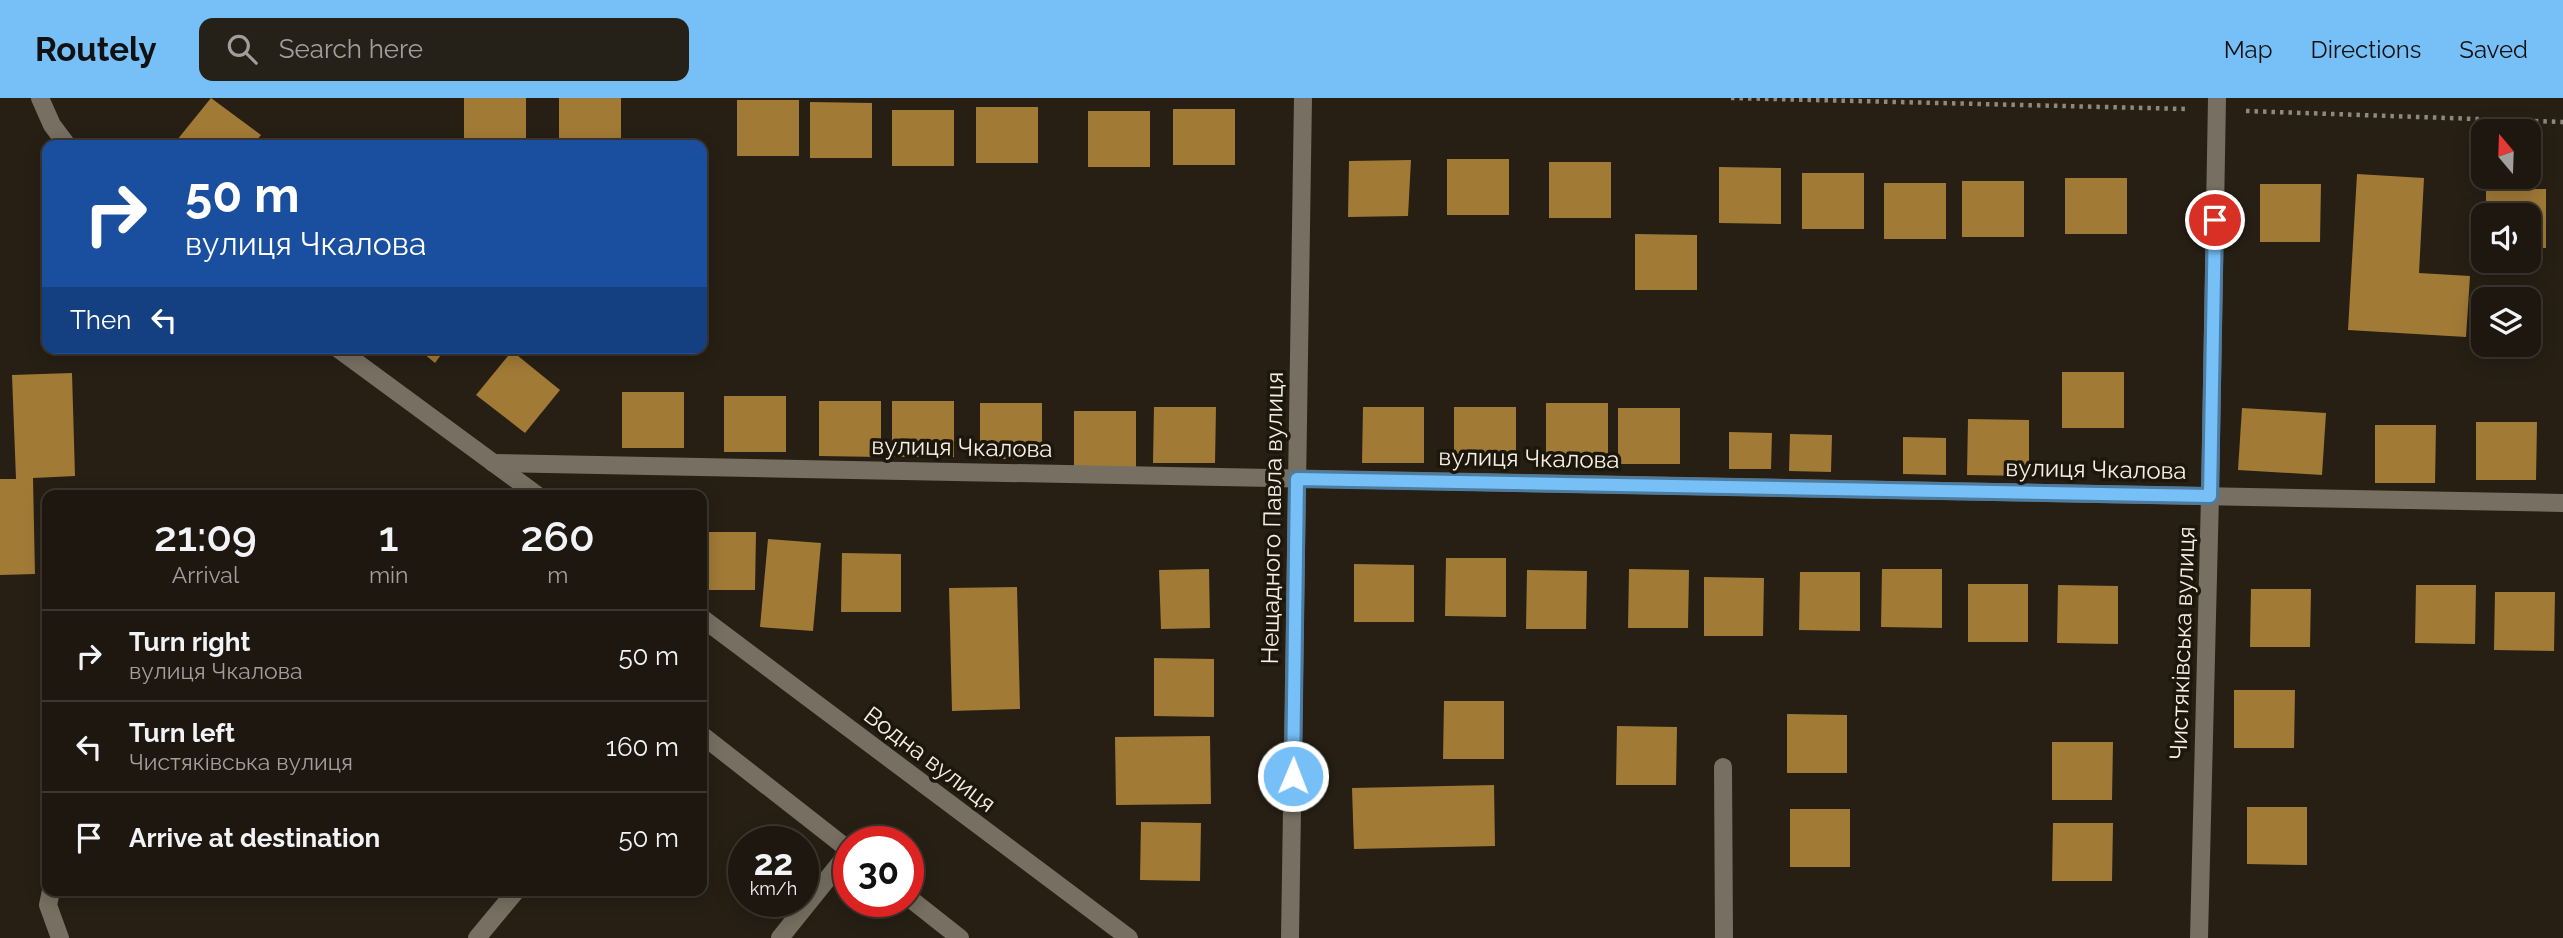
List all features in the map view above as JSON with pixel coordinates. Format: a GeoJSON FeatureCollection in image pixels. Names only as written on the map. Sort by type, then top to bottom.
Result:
{"type":"FeatureCollection","features":[{"type":"Feature","properties":{"kind":"street"},"geometry":{"type":"LineString","coordinates":[[40,98],[52,125],[63,140]]}},
{"type":"Feature","properties":{"kind":"street","name":"Нещадного Павла вулиця"},"geometry":{"type":"LineString","coordinates":[[1290,938],[1303,98]]}},
{"type":"Feature","properties":{"kind":"street","name":"Чистяківська вулиця"},"geometry":{"type":"LineString","coordinates":[[2199,938],[2217,104]]}},
{"type":"Feature","properties":{"kind":"street"},"geometry":{"type":"LineString","coordinates":[[346,354],[530,490]]}},
{"type":"Feature","properties":{"kind":"street","name":"вулиця Чкалова"},"geometry":{"type":"LineString","coordinates":[[493,463],[2563,503]]}},
{"type":"Feature","properties":{"kind":"street","name":"Водна вулиця"},"geometry":{"type":"LineString","coordinates":[[707,622],[1129,938]]}},
{"type":"Feature","properties":{"kind":"street"},"geometry":{"type":"LineString","coordinates":[[707,738],[833,838]]}},
{"type":"Feature","properties":{"kind":"street"},"geometry":{"type":"LineString","coordinates":[[1723,767],[1724,938]]}},
{"type":"Feature","properties":{"kind":"street"},"geometry":{"type":"LineString","coordinates":[[780,938],[833,871]]}},
{"type":"Feature","properties":{"kind":"street"},"geometry":{"type":"LineString","coordinates":[[50,896],[48,905],[60,938]]}},
{"type":"Feature","properties":{"kind":"street"},"geometry":{"type":"LineString","coordinates":[[477,938],[512,896]]}},
{"type":"Feature","properties":{"kind":"street"},"geometry":{"type":"LineString","coordinates":[[924,910],[960,938]]}},
{"type":"Feature","properties":{"kind":"path"},"geometry":{"type":"LineString","coordinates":[[1731,98],[2217,104],[2563,122]]}},
{"type":"Feature","properties":{"kind":"building"},"geometry":{"type":"Polygon","coordinates":[[[211,98],[261,135],[257,140],[177,140],[211,98]]]}},
{"type":"Feature","properties":{"kind":"building"},"geometry":{"type":"Polygon","coordinates":[[[464,98],[526,98],[526,140],[464,140],[464,98]]]}},
{"type":"Feature","properties":{"kind":"building"},"geometry":{"type":"Polygon","coordinates":[[[559,98],[621,98],[621,140],[559,140],[559,98]]]}},
{"type":"Feature","properties":{"kind":"building"},"geometry":{"type":"Polygon","coordinates":[[[737,100],[799,100],[799,156],[737,156],[737,100]]]}},
{"type":"Feature","properties":{"kind":"building"},"geometry":{"type":"Polygon","coordinates":[[[810,102],[872,103],[872,158],[810,158],[810,102]]]}},
{"type":"Feature","properties":{"kind":"building"},"geometry":{"type":"Polygon","coordinates":[[[976,107],[1038,107],[1038,163],[976,163],[976,107]]]}},
{"type":"Feature","properties":{"kind":"building"},"geometry":{"type":"Polygon","coordinates":[[[1173,109],[1235,109],[1235,165],[1173,165],[1173,109]]]}},
{"type":"Feature","properties":{"kind":"building"},"geometry":{"type":"Polygon","coordinates":[[[892,110],[954,110],[954,166],[892,166],[892,110]]]}},
{"type":"Feature","properties":{"kind":"building"},"geometry":{"type":"Polygon","coordinates":[[[1088,111],[1150,111],[1150,167],[1088,167],[1088,111]]]}},
{"type":"Feature","properties":{"kind":"building"},"geometry":{"type":"Polygon","coordinates":[[[1447,159],[1509,159],[1509,215],[1447,215],[1447,159]]]}},
{"type":"Feature","properties":{"kind":"building"},"geometry":{"type":"Polygon","coordinates":[[[1411,160],[1408,216],[1348,217],[1349,161],[1411,160]]]}},
{"type":"Feature","properties":{"kind":"building"},"geometry":{"type":"Polygon","coordinates":[[[1549,162],[1611,162],[1611,218],[1549,218],[1549,162]]]}},
{"type":"Feature","properties":{"kind":"building"},"geometry":{"type":"Polygon","coordinates":[[[1719,167],[1781,168],[1781,224],[1719,223],[1719,167]]]}},
{"type":"Feature","properties":{"kind":"building"},"geometry":{"type":"Polygon","coordinates":[[[1802,173],[1864,173],[1864,229],[1802,229],[1802,173]]]}},
{"type":"Feature","properties":{"kind":"building"},"geometry":{"type":"Polygon","coordinates":[[[2357,174],[2424,178],[2419,273],[2470,276],[2466,337],[2348,330],[2357,174]]]}},
{"type":"Feature","properties":{"kind":"building"},"geometry":{"type":"Polygon","coordinates":[[[2065,178],[2127,178],[2127,234],[2065,234],[2065,178]]]}},
{"type":"Feature","properties":{"kind":"building"},"geometry":{"type":"Polygon","coordinates":[[[1962,181],[2024,181],[2024,237],[1962,237],[1962,181]]]}},
{"type":"Feature","properties":{"kind":"building"},"geometry":{"type":"Polygon","coordinates":[[[1884,183],[1946,183],[1946,239],[1884,239],[1884,183]]]}},
{"type":"Feature","properties":{"kind":"building"},"geometry":{"type":"Polygon","coordinates":[[[2260,184],[2321,184],[2320,242],[2260,242],[2260,184]]]}},
{"type":"Feature","properties":{"kind":"building"},"geometry":{"type":"Polygon","coordinates":[[[2486,189],[2546,189],[2546,248],[2541,248],[2541,203],[2486,203],[2486,189]]]}},
{"type":"Feature","properties":{"kind":"building"},"geometry":{"type":"Polygon","coordinates":[[[1635,234],[1697,235],[1697,290],[1635,290],[1635,234]]]}},
{"type":"Feature","properties":{"kind":"building"},"geometry":{"type":"Polygon","coordinates":[[[424,354],[442,354],[435,363],[424,354]]]}},
{"type":"Feature","properties":{"kind":"building"},"geometry":{"type":"Polygon","coordinates":[[[510,354],[516,354],[560,390],[525,433],[476,395],[510,354]]]}},
{"type":"Feature","properties":{"kind":"building"},"geometry":{"type":"Polygon","coordinates":[[[2062,372],[2124,372],[2124,428],[2062,428],[2062,372]]]}},
{"type":"Feature","properties":{"kind":"building"},"geometry":{"type":"Polygon","coordinates":[[[72,373],[75,476],[33,478],[35,574],[0,575],[0,479],[16,479],[12,375],[72,373]]]}},
{"type":"Feature","properties":{"kind":"building"},"geometry":{"type":"Polygon","coordinates":[[[622,392],[684,392],[684,448],[622,448],[622,392]]]}},
{"type":"Feature","properties":{"kind":"building"},"geometry":{"type":"Polygon","coordinates":[[[724,396],[786,396],[786,452],[724,452],[724,396]]]}},
{"type":"Feature","properties":{"kind":"building"},"geometry":{"type":"Polygon","coordinates":[[[819,401],[881,401],[881,457],[819,456],[819,401]]]}},
{"type":"Feature","properties":{"kind":"building"},"geometry":{"type":"Polygon","coordinates":[[[892,401],[954,401],[954,457],[892,457],[892,401]]]}},
{"type":"Feature","properties":{"kind":"building"},"geometry":{"type":"Polygon","coordinates":[[[980,403],[1042,403],[1042,459],[980,459],[980,403]]]}},
{"type":"Feature","properties":{"kind":"building"},"geometry":{"type":"Polygon","coordinates":[[[1546,403],[1608,403],[1608,459],[1546,459],[1546,403]]]}},
{"type":"Feature","properties":{"kind":"building"},"geometry":{"type":"Polygon","coordinates":[[[1154,407],[1216,407],[1215,463],[1153,463],[1154,407]]]}},
{"type":"Feature","properties":{"kind":"building"},"geometry":{"type":"Polygon","coordinates":[[[1363,407],[1424,407],[1424,463],[1362,463],[1363,407]]]}},
{"type":"Feature","properties":{"kind":"building"},"geometry":{"type":"Polygon","coordinates":[[[1454,407],[1516,407],[1516,463],[1454,463],[1454,407]]]}},
{"type":"Feature","properties":{"kind":"building"},"geometry":{"type":"Polygon","coordinates":[[[1618,408],[1680,408],[1680,464],[1618,464],[1618,408]]]}},
{"type":"Feature","properties":{"kind":"building"},"geometry":{"type":"Polygon","coordinates":[[[2242,408],[2326,413],[2322,475],[2238,470],[2242,408]]]}},
{"type":"Feature","properties":{"kind":"building"},"geometry":{"type":"Polygon","coordinates":[[[1074,411],[1136,411],[1136,467],[1074,467],[1074,411]]]}},
{"type":"Feature","properties":{"kind":"building"},"geometry":{"type":"Polygon","coordinates":[[[1968,419],[2029,420],[2029,476],[1967,475],[1968,419]]]}},
{"type":"Feature","properties":{"kind":"building"},"geometry":{"type":"Polygon","coordinates":[[[2476,422],[2537,422],[2536,480],[2476,480],[2476,422]]]}},
{"type":"Feature","properties":{"kind":"building"},"geometry":{"type":"Polygon","coordinates":[[[2375,425],[2436,425],[2435,483],[2375,483],[2375,425]]]}},
{"type":"Feature","properties":{"kind":"building"},"geometry":{"type":"Polygon","coordinates":[[[1729,432],[1772,433],[1771,469],[1729,469],[1729,432]]]}},
{"type":"Feature","properties":{"kind":"building"},"geometry":{"type":"Polygon","coordinates":[[[1790,434],[1832,435],[1831,472],[1789,471],[1790,434]]]}},
{"type":"Feature","properties":{"kind":"building"},"geometry":{"type":"Polygon","coordinates":[[[1903,437],[1946,438],[1946,475],[1903,474],[1903,437]]]}},
{"type":"Feature","properties":{"kind":"building"},"geometry":{"type":"Polygon","coordinates":[[[707,532],[756,532],[755,590],[707,590],[707,532]]]}},
{"type":"Feature","properties":{"kind":"building"},"geometry":{"type":"Polygon","coordinates":[[[768,539],[821,543],[813,631],[760,627],[768,539]]]}},
{"type":"Feature","properties":{"kind":"building"},"geometry":{"type":"Polygon","coordinates":[[[842,553],[901,554],[901,612],[841,612],[842,553]]]}},
{"type":"Feature","properties":{"kind":"building"},"geometry":{"type":"Polygon","coordinates":[[[1446,558],[1506,558],[1506,617],[1445,616],[1446,558]]]}},
{"type":"Feature","properties":{"kind":"building"},"geometry":{"type":"Polygon","coordinates":[[[1354,564],[1414,565],[1414,622],[1354,622],[1354,564]]]}},
{"type":"Feature","properties":{"kind":"building"},"geometry":{"type":"Polygon","coordinates":[[[1209,569],[1210,628],[1161,629],[1159,570],[1209,569]]]}},
{"type":"Feature","properties":{"kind":"building"},"geometry":{"type":"Polygon","coordinates":[[[1629,569],[1689,570],[1688,628],[1628,628],[1629,569]]]}},
{"type":"Feature","properties":{"kind":"building"},"geometry":{"type":"Polygon","coordinates":[[[1882,569],[1942,569],[1942,628],[1881,627],[1882,569]]]}},
{"type":"Feature","properties":{"kind":"building"},"geometry":{"type":"Polygon","coordinates":[[[1527,570],[1587,571],[1586,629],[1526,629],[1527,570]]]}},
{"type":"Feature","properties":{"kind":"building"},"geometry":{"type":"Polygon","coordinates":[[[1800,572],[1860,572],[1860,631],[1799,630],[1800,572]]]}},
{"type":"Feature","properties":{"kind":"building"},"geometry":{"type":"Polygon","coordinates":[[[1704,577],[1764,578],[1763,636],[1704,636],[1704,577]]]}},
{"type":"Feature","properties":{"kind":"building"},"geometry":{"type":"Polygon","coordinates":[[[1968,584],[2028,584],[2028,642],[1968,642],[1968,584]]]}},
{"type":"Feature","properties":{"kind":"building"},"geometry":{"type":"Polygon","coordinates":[[[2058,585],[2118,586],[2118,644],[2057,643],[2058,585]]]}},
{"type":"Feature","properties":{"kind":"building"},"geometry":{"type":"Polygon","coordinates":[[[2416,585],[2476,585],[2475,644],[2415,643],[2416,585]]]}},
{"type":"Feature","properties":{"kind":"building"},"geometry":{"type":"Polygon","coordinates":[[[1017,587],[1020,709],[952,711],[949,588],[1017,587]]]}},
{"type":"Feature","properties":{"kind":"building"},"geometry":{"type":"Polygon","coordinates":[[[2251,589],[2311,589],[2310,647],[2250,647],[2251,589]]]}},
{"type":"Feature","properties":{"kind":"building"},"geometry":{"type":"Polygon","coordinates":[[[2495,592],[2555,592],[2554,651],[2494,650],[2495,592]]]}},
{"type":"Feature","properties":{"kind":"building"},"geometry":{"type":"Polygon","coordinates":[[[1154,658],[1214,659],[1214,717],[1154,716],[1154,658]]]}},
{"type":"Feature","properties":{"kind":"building"},"geometry":{"type":"Polygon","coordinates":[[[2234,690],[2295,690],[2294,748],[2234,748],[2234,690]]]}},
{"type":"Feature","properties":{"kind":"building"},"geometry":{"type":"Polygon","coordinates":[[[1444,701],[1504,701],[1504,759],[1443,759],[1444,701]]]}},
{"type":"Feature","properties":{"kind":"building"},"geometry":{"type":"Polygon","coordinates":[[[1787,714],[1847,715],[1847,773],[1787,773],[1787,714]]]}},
{"type":"Feature","properties":{"kind":"building"},"geometry":{"type":"Polygon","coordinates":[[[1617,726],[1677,727],[1676,785],[1616,785],[1617,726]]]}},
{"type":"Feature","properties":{"kind":"building"},"geometry":{"type":"Polygon","coordinates":[[[1210,736],[1211,804],[1116,805],[1115,737],[1210,736]]]}},
{"type":"Feature","properties":{"kind":"building"},"geometry":{"type":"Polygon","coordinates":[[[2052,742],[2113,742],[2112,800],[2052,800],[2052,742]]]}},
{"type":"Feature","properties":{"kind":"building"},"geometry":{"type":"Polygon","coordinates":[[[1494,785],[1495,846],[1354,849],[1352,788],[1494,785]]]}},
{"type":"Feature","properties":{"kind":"building"},"geometry":{"type":"Polygon","coordinates":[[[2247,807],[2307,807],[2307,865],[2247,864],[2247,807]]]}},
{"type":"Feature","properties":{"kind":"building"},"geometry":{"type":"Polygon","coordinates":[[[1790,809],[1850,809],[1850,867],[1790,867],[1790,809]]]}},
{"type":"Feature","properties":{"kind":"building"},"geometry":{"type":"Polygon","coordinates":[[[1141,822],[1201,823],[1200,881],[1140,880],[1141,822]]]}},
{"type":"Feature","properties":{"kind":"building"},"geometry":{"type":"Polygon","coordinates":[[[2053,823],[2113,823],[2112,881],[2052,881],[2053,823]]]}},
{"type":"Feature","properties":{"kind":"route"},"geometry":{"type":"LineString","coordinates":[[1293,776],[1297,479],[2210,496],[2215,220]]}}]}
